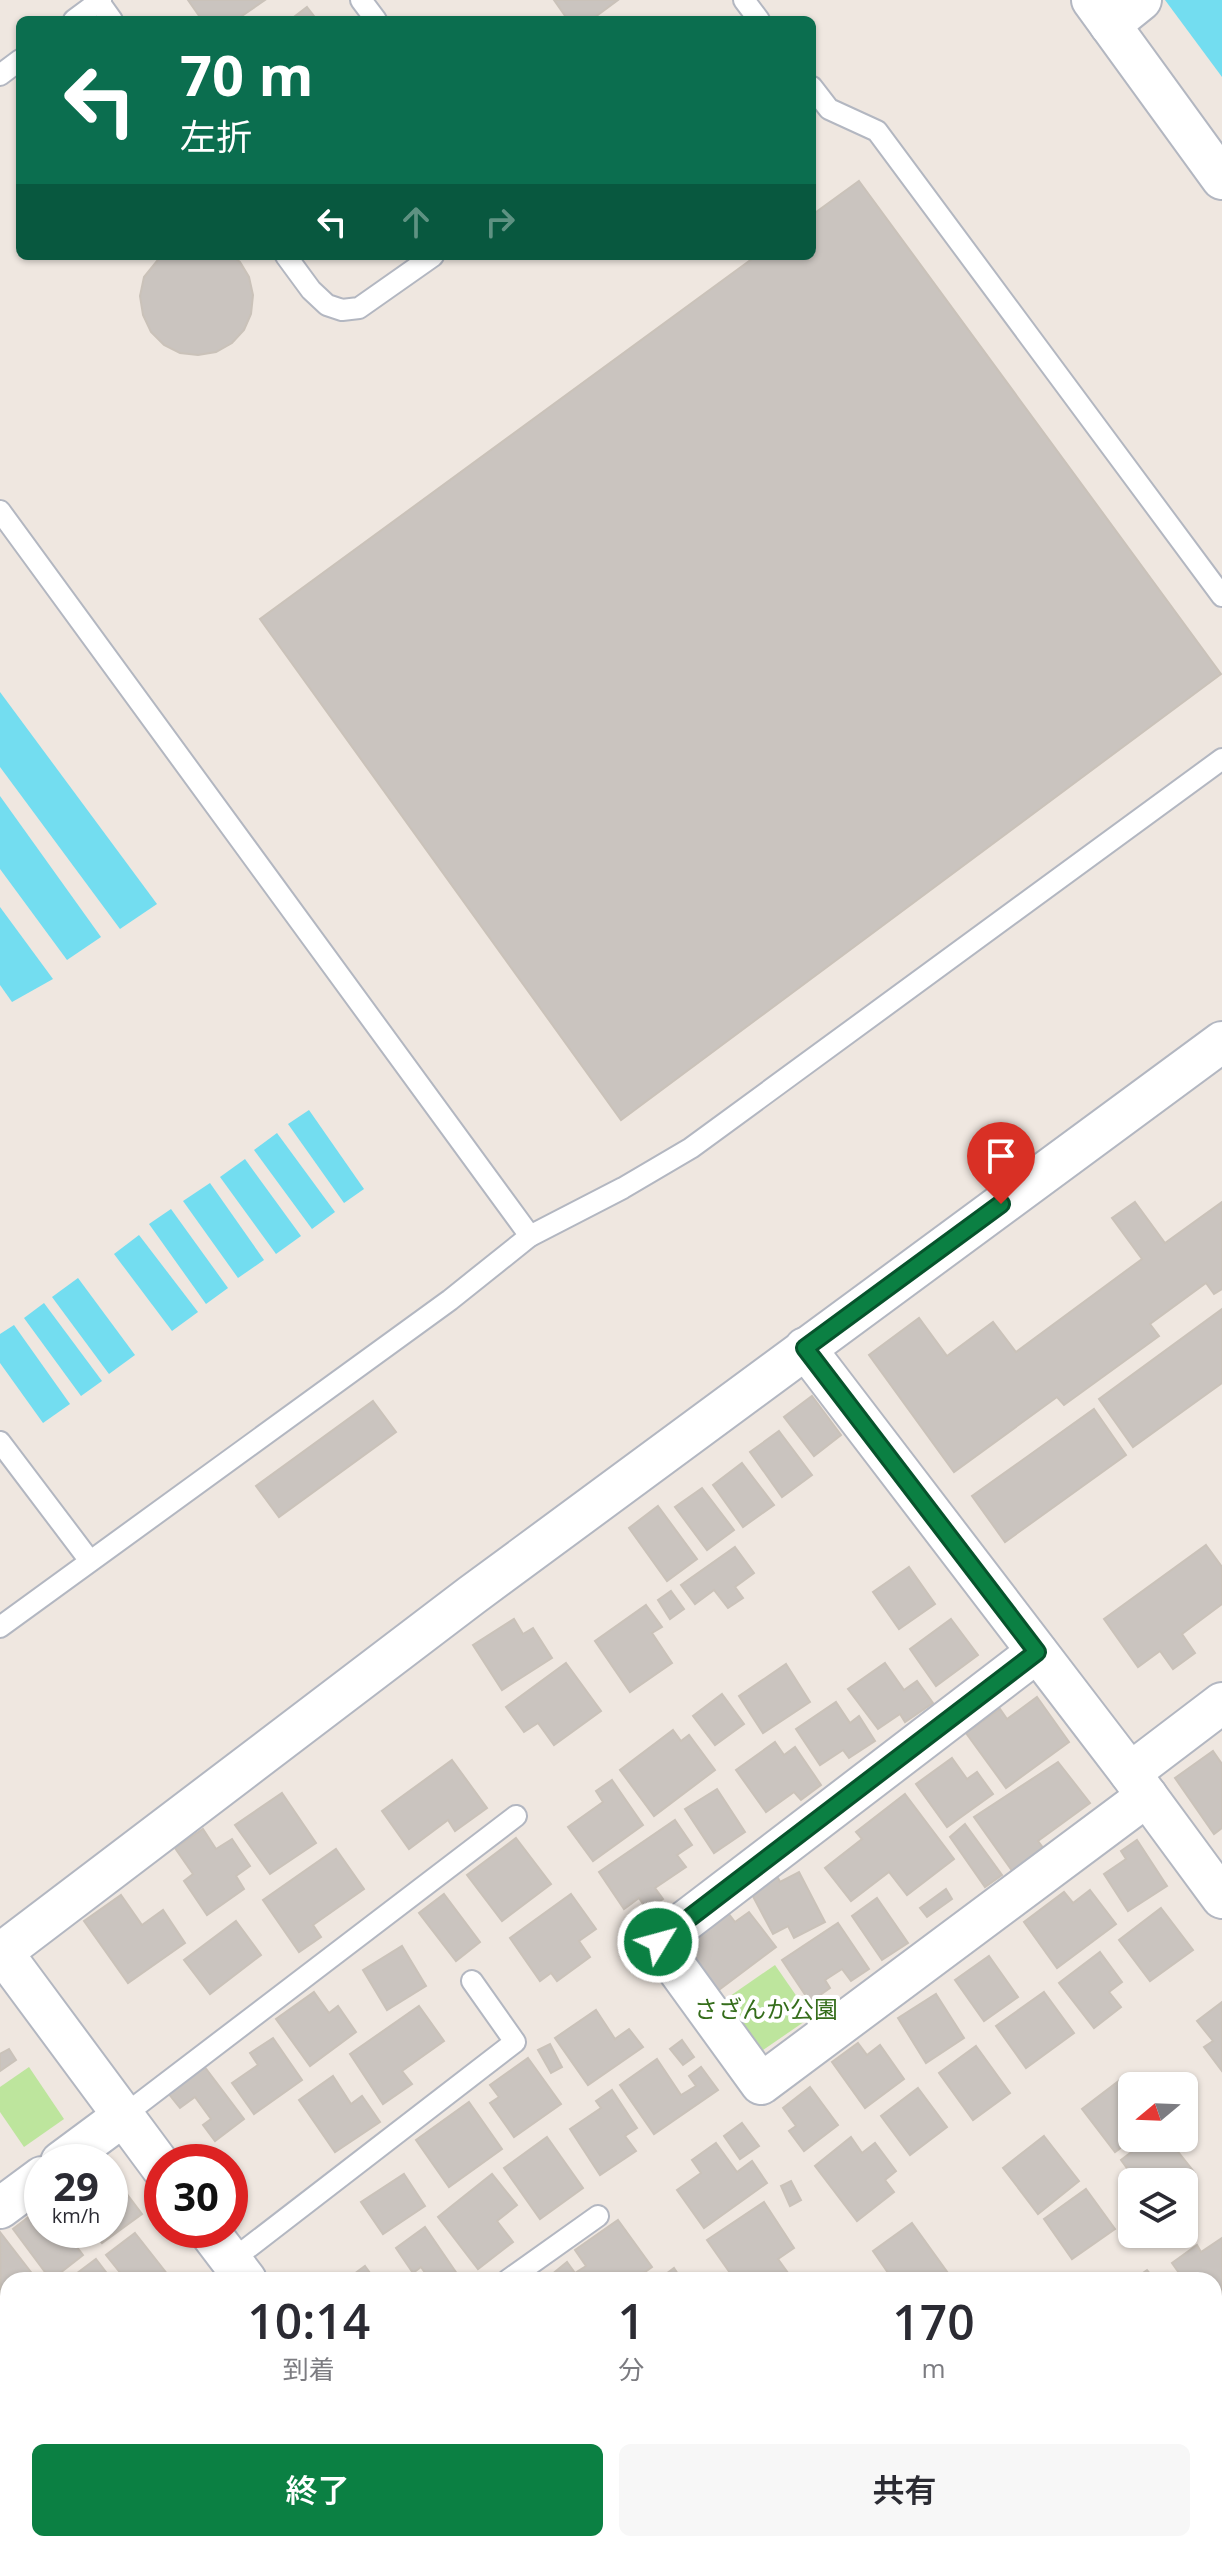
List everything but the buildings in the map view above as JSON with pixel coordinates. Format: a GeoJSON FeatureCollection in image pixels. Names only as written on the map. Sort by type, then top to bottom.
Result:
{"type":"FeatureCollection","features":[{"type":"Feature","properties":{"kind":"street"},"geometry":{"type":"LineString","coordinates":[[1120,6],[1222,179]]}},
{"type":"Feature","properties":{"kind":"street"},"geometry":{"type":"LineString","coordinates":[[144,2144],[1,1953],[459,1605],[1222,1042]]}},
{"type":"Feature","properties":{"kind":"street"},"geometry":{"type":"LineString","coordinates":[[805,1348],[1139,1784],[1222,1898]]}},
{"type":"Feature","properties":{"kind":"street"},"geometry":{"type":"LineString","coordinates":[[1037,1652],[658,1942],[761,2084],[1139,1784],[1222,1703]]}},
{"type":"Feature","properties":{"kind":"street"},"geometry":{"type":"LineString","coordinates":[[85,2144],[123,2116]]}},
{"type":"Feature","properties":{"kind":"street"},"geometry":{"type":"LineString","coordinates":[[0,2208],[24,2190]]}},
{"type":"Feature","properties":{"kind":"lane"},"geometry":{"type":"LineString","coordinates":[[79,16],[100,1]]}},
{"type":"Feature","properties":{"kind":"lane"},"geometry":{"type":"LineString","coordinates":[[816,92],[829,109],[877,131],[1222,596]]}},
{"type":"Feature","properties":{"kind":"lane"},"geometry":{"type":"LineString","coordinates":[[289,260],[311,290],[327,305],[342,310],[359,308],[427,260]]}},
{"type":"Feature","properties":{"kind":"lane"},"geometry":{"type":"LineString","coordinates":[[0,511],[530,1236]]}},
{"type":"Feature","properties":{"kind":"lane"},"geometry":{"type":"LineString","coordinates":[[0,1627],[450,1300],[530,1236],[623,1188],[691,1148],[1222,759]]}},
{"type":"Feature","properties":{"kind":"lane"},"geometry":{"type":"LineString","coordinates":[[0,1442],[90,1561]]}},
{"type":"Feature","properties":{"kind":"lane"},"geometry":{"type":"LineString","coordinates":[[123,2116],[516,1816]]}},
{"type":"Feature","properties":{"kind":"lane"},"geometry":{"type":"LineString","coordinates":[[230,2264],[515,2042],[472,1981]]}},
{"type":"Feature","properties":{"kind":"lane"},"geometry":{"type":"LineString","coordinates":[[519,2272],[598,2216]]}},
{"type":"Feature","properties":{"kind":"green space","name":"さざんか公園"},"geometry":{"type":"Polygon","coordinates":[[[775,1965],[811,2017],[756,2055],[720,2003],[775,1965]]]}},
{"type":"Feature","properties":{"kind":"green space"},"geometry":{"type":"Polygon","coordinates":[[[29,2067],[64,2119],[24,2144],[24,2147],[0,2112],[0,2087],[29,2067]]]}},
{"type":"Feature","properties":{"kind":"water"},"geometry":{"type":"Polygon","coordinates":[[[1165,0],[1222,0],[1222,77],[1165,0]]]}},
{"type":"Feature","properties":{"kind":"water"},"geometry":{"type":"Polygon","coordinates":[[[0,692],[157,904],[120,929],[0,767],[0,692]]]}},
{"type":"Feature","properties":{"kind":"water"},"geometry":{"type":"Polygon","coordinates":[[[0,796],[101,937],[67,960],[0,869],[0,796]]]}},
{"type":"Feature","properties":{"kind":"water"},"geometry":{"type":"Polygon","coordinates":[[[0,907],[53,979],[12,1002],[0,985],[0,907]]]}},
{"type":"Feature","properties":{"kind":"water"},"geometry":{"type":"Polygon","coordinates":[[[309,1110],[364,1189],[344,1203],[288,1124],[309,1110]]]}},
{"type":"Feature","properties":{"kind":"water"},"geometry":{"type":"Polygon","coordinates":[[[277,1133],[335,1212],[312,1229],[254,1150],[277,1133]]]}},
{"type":"Feature","properties":{"kind":"water"},"geometry":{"type":"Polygon","coordinates":[[[245,1159],[301,1236],[276,1254],[220,1177],[245,1159]]]}},
{"type":"Feature","properties":{"kind":"water"},"geometry":{"type":"Polygon","coordinates":[[[210,1183],[264,1260],[238,1278],[183,1201],[210,1183]]]}},
{"type":"Feature","properties":{"kind":"water"},"geometry":{"type":"Polygon","coordinates":[[[171,1209],[228,1288],[206,1304],[149,1224],[171,1209]]]}},
{"type":"Feature","properties":{"kind":"water"},"geometry":{"type":"Polygon","coordinates":[[[139,1235],[198,1312],[172,1331],[114,1254],[139,1235]]]}},
{"type":"Feature","properties":{"kind":"water"},"geometry":{"type":"Polygon","coordinates":[[[78,1278],[135,1355],[109,1374],[52,1297],[78,1278]]]}},
{"type":"Feature","properties":{"kind":"water"},"geometry":{"type":"Polygon","coordinates":[[[44,1303],[102,1381],[81,1396],[24,1318],[44,1303]]]}},
{"type":"Feature","properties":{"kind":"water"},"geometry":{"type":"Polygon","coordinates":[[[14,1325],[70,1404],[43,1423],[0,1363],[0,1334],[14,1325]]]}},
{"type":"Feature","properties":{"kind":"route"},"geometry":{"type":"LineString","coordinates":[[658,1942],[1037,1652],[805,1348],[1001,1204]]}}]}
